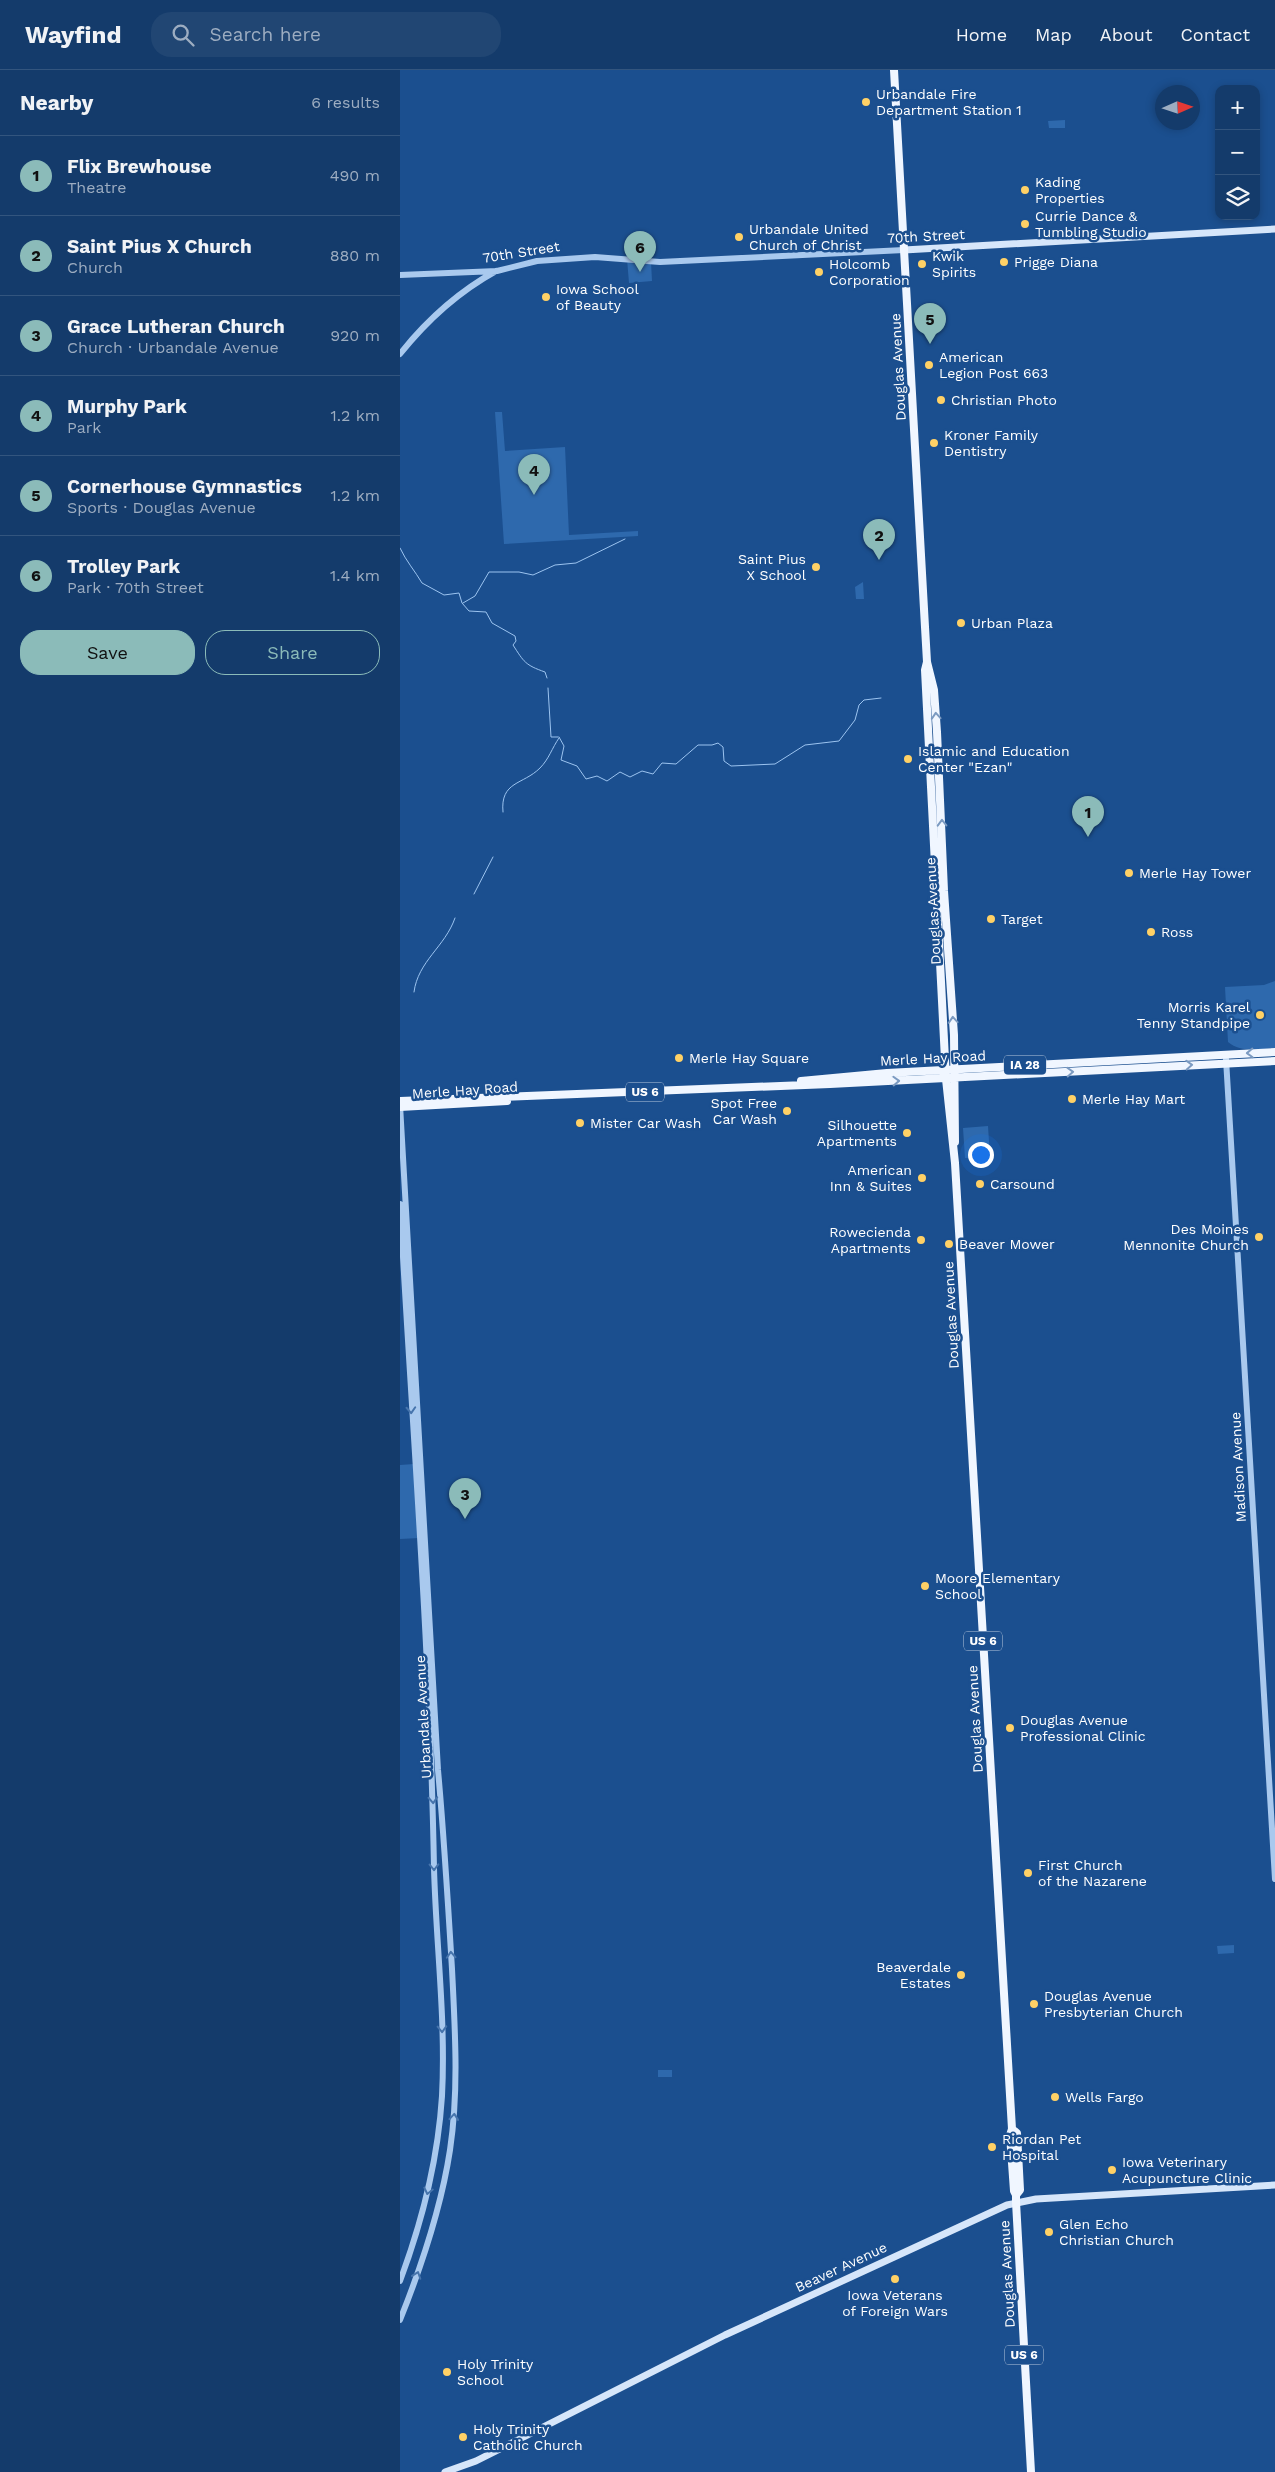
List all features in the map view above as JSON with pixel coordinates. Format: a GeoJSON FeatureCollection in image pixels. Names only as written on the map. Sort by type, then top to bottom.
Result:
{"type":"FeatureCollection","features":[{"type":"Feature","properties":{"kind":"main road","name":"Douglas Avenue"},"geometry":{"type":"LineString","coordinates":[[894,70],[927,662],[936,703],[955,1069],[954,1159]]}},
{"type":"Feature","properties":{"kind":"main road","name":"70th Street"},"geometry":{"type":"LineString","coordinates":[[904,250],[1275,229]]}},
{"type":"Feature","properties":{"kind":"main road","name":"Douglas Avenue"},"geometry":{"type":"LineString","coordinates":[[927,662],[925,670],[945,1070],[954,1159],[1012,2129],[1010,2140],[1016,2199],[1031,2472]]}},
{"type":"Feature","properties":{"kind":"main road","name":"Merle Hay Road"},"geometry":{"type":"LineString","coordinates":[[772,1085],[819,1079],[955,1069],[1275,1052]]}},
{"type":"Feature","properties":{"kind":"main road","name":"Merle Hay Road"},"geometry":{"type":"LineString","coordinates":[[400,1105],[494,1096],[531,1097],[772,1085],[946,1079],[1275,1061]]}},
{"type":"Feature","properties":{"kind":"main road","name":"Beaver Avenue"},"geometry":{"type":"LineString","coordinates":[[445,2472],[476,2461],[725,2336],[1016,2199],[1275,2185]]}},
{"type":"Feature","properties":{"kind":"street","name":"70th Street"},"geometry":{"type":"LineString","coordinates":[[400,275],[497,271],[531,261],[595,256],[660,262],[904,250]]}},
{"type":"Feature","properties":{"kind":"street"},"geometry":{"type":"LineString","coordinates":[[400,354],[439,311],[463,292],[497,271]]}},
{"type":"Feature","properties":{"kind":"street","name":"Madison Avenue"},"geometry":{"type":"LineString","coordinates":[[1225,1054],[1275,1879]]}},
{"type":"Feature","properties":{"kind":"street","name":"Urbandale Avenue"},"geometry":{"type":"LineString","coordinates":[[400,1105],[438,1770],[445,1843],[456,2079],[446,2178],[434,2224],[400,2320]]}},
{"type":"Feature","properties":{"kind":"street","name":"Urbandale Avenue"},"geometry":{"type":"LineString","coordinates":[[400,1204],[433,1800],[442,2034],[442,2096],[433,2164],[423,2210],[400,2281]]}},
{"type":"Feature","properties":{"kind":"shaded area"},"geometry":{"type":"Polygon","coordinates":[[[1065,120],[1065,128],[1049,128],[1048,121],[1065,120]]]}},
{"type":"Feature","properties":{"kind":"shaded area"},"geometry":{"type":"Polygon","coordinates":[[[627,259],[651,262],[652,281],[629,283],[627,259]]]}},
{"type":"Feature","properties":{"kind":"shaded area"},"geometry":{"type":"Polygon","coordinates":[[[495,412],[502,412],[505,451],[565,447],[569,535],[638,531],[638,536],[504,544],[495,412]]]}},
{"type":"Feature","properties":{"kind":"shaded area"},"geometry":{"type":"Polygon","coordinates":[[[863,582],[864,599],[856,599],[855,587],[863,582]]]}},
{"type":"Feature","properties":{"kind":"shaded area"},"geometry":{"type":"Polygon","coordinates":[[[1275,981],[1275,1048],[1244,1049],[1228,1042],[1225,987],[1264,985],[1275,981]]]}},
{"type":"Feature","properties":{"kind":"shaded area"},"geometry":{"type":"Polygon","coordinates":[[[988,1126],[990,1157],[965,1158],[963,1128],[988,1126]]]}},
{"type":"Feature","properties":{"kind":"shaded area"},"geometry":{"type":"Polygon","coordinates":[[[414,1464],[419,1538],[400,1539],[400,1465],[414,1464]]]}},
{"type":"Feature","properties":{"kind":"shaded area"},"geometry":{"type":"Polygon","coordinates":[[[1234,1945],[1234,1953],[1218,1954],[1217,1946],[1234,1945]]]}},
{"type":"Feature","properties":{"kind":"shaded area"},"geometry":{"type":"Polygon","coordinates":[[[658,2070],[672,2070],[672,2077],[658,2077],[658,2070]]]}},
{"type":"Feature","properties":{"kind":"waterway"},"geometry":{"type":"LineString","coordinates":[[463,603],[475,596],[489,572],[519,572],[533,575],[555,565],[576,563],[625,539]]}},
{"type":"Feature","properties":{"kind":"waterway"},"geometry":{"type":"LineString","coordinates":[[400,548],[422,583],[444,595],[459,593],[462,603],[469,611],[486,612],[492,623],[515,636],[516,641],[513,645],[523,659],[529,665],[545,672],[547,678]]}},
{"type":"Feature","properties":{"kind":"waterway"},"geometry":{"type":"LineString","coordinates":[[548,688],[551,737],[558,737]]}},
{"type":"Feature","properties":{"kind":"waterway"},"geometry":{"type":"LineString","coordinates":[[559,737],[564,746],[561,760],[577,766],[586,779],[597,776],[607,781],[620,772],[630,777],[642,771],[653,774],[662,763],[676,764],[698,745],[718,743],[723,747],[724,761],[731,766],[775,764],[805,745],[839,741],[855,720],[859,705],[864,700],[881,698]]}},
{"type":"Feature","properties":{"kind":"waterway"},"geometry":{"type":"LineString","coordinates":[[503,812],[505,794],[514,785],[540,768],[559,738]]}},
{"type":"Feature","properties":{"kind":"waterway"},"geometry":{"type":"LineString","coordinates":[[474,894],[493,857]]}},
{"type":"Feature","properties":{"kind":"waterway"},"geometry":{"type":"LineString","coordinates":[[414,992],[416,981],[421,971],[451,928],[455,918]]}},
{"type":"Feature","properties":{"kind":"place","name":"Urbandale Fire Department Station 1"},"geometry":{"type":"Point","coordinates":[866,102]}},
{"type":"Feature","properties":{"kind":"place","name":"Kading Properties"},"geometry":{"type":"Point","coordinates":[1025,190]}},
{"type":"Feature","properties":{"kind":"place","name":"Currie Dance & Tumbling Studio"},"geometry":{"type":"Point","coordinates":[1025,224]}},
{"type":"Feature","properties":{"kind":"place","name":"Urbandale United Church of Christ"},"geometry":{"type":"Point","coordinates":[739,237]}},
{"type":"Feature","properties":{"kind":"place","name":"Prigge Diana"},"geometry":{"type":"Point","coordinates":[1004,262]}},
{"type":"Feature","properties":{"kind":"place","name":"Kwik Spirits"},"geometry":{"type":"Point","coordinates":[922,264]}},
{"type":"Feature","properties":{"kind":"place","name":"Trolley Park"},"geometry":{"type":"Point","coordinates":[640,272]}},
{"type":"Feature","properties":{"kind":"place","name":"Holcomb Corporation"},"geometry":{"type":"Point","coordinates":[819,272]}},
{"type":"Feature","properties":{"kind":"place","name":"Iowa School of Beauty"},"geometry":{"type":"Point","coordinates":[546,297]}},
{"type":"Feature","properties":{"kind":"place","name":"Cornerhouse Gymnastics"},"geometry":{"type":"Point","coordinates":[930,344]}},
{"type":"Feature","properties":{"kind":"place","name":"American Legion Post 663"},"geometry":{"type":"Point","coordinates":[929,365]}},
{"type":"Feature","properties":{"kind":"place","name":"Christian Photo"},"geometry":{"type":"Point","coordinates":[941,400]}},
{"type":"Feature","properties":{"kind":"place","name":"Kroner Family Dentistry"},"geometry":{"type":"Point","coordinates":[934,443]}},
{"type":"Feature","properties":{"kind":"place","name":"Murphy Park"},"geometry":{"type":"Point","coordinates":[534,495]}},
{"type":"Feature","properties":{"kind":"place","name":"Saint Pius X Church"},"geometry":{"type":"Point","coordinates":[879,560]}},
{"type":"Feature","properties":{"kind":"place","name":"Saint Pius X School"},"geometry":{"type":"Point","coordinates":[816,567]}},
{"type":"Feature","properties":{"kind":"place","name":"Urban Plaza"},"geometry":{"type":"Point","coordinates":[961,623]}},
{"type":"Feature","properties":{"kind":"place","name":"Islamic and Education Center \"Ezan\""},"geometry":{"type":"Point","coordinates":[908,759]}},
{"type":"Feature","properties":{"kind":"place","name":"Flix Brewhouse"},"geometry":{"type":"Point","coordinates":[1088,837]}},
{"type":"Feature","properties":{"kind":"place","name":"Merle Hay Tower"},"geometry":{"type":"Point","coordinates":[1129,873]}},
{"type":"Feature","properties":{"kind":"place","name":"Target"},"geometry":{"type":"Point","coordinates":[991,919]}},
{"type":"Feature","properties":{"kind":"place","name":"Ross"},"geometry":{"type":"Point","coordinates":[1151,932]}},
{"type":"Feature","properties":{"kind":"place","name":"Morris Karel Tenny Standpipe"},"geometry":{"type":"Point","coordinates":[1260,1015]}},
{"type":"Feature","properties":{"kind":"place","name":"Merle Hay Square"},"geometry":{"type":"Point","coordinates":[679,1058]}},
{"type":"Feature","properties":{"kind":"place","name":"Merle Hay Mart"},"geometry":{"type":"Point","coordinates":[1072,1099]}},
{"type":"Feature","properties":{"kind":"place","name":"Spot Free Car Wash"},"geometry":{"type":"Point","coordinates":[787,1111]}},
{"type":"Feature","properties":{"kind":"place","name":"Mister Car Wash"},"geometry":{"type":"Point","coordinates":[580,1123]}},
{"type":"Feature","properties":{"kind":"place","name":"Silhouette Apartments"},"geometry":{"type":"Point","coordinates":[907,1133]}},
{"type":"Feature","properties":{"kind":"place","name":"American Inn & Suites"},"geometry":{"type":"Point","coordinates":[922,1178]}},
{"type":"Feature","properties":{"kind":"place","name":"Carsound"},"geometry":{"type":"Point","coordinates":[980,1184]}},
{"type":"Feature","properties":{"kind":"place","name":"Des Moines Mennonite Church"},"geometry":{"type":"Point","coordinates":[1259,1237]}},
{"type":"Feature","properties":{"kind":"place","name":"Rowecienda Apartments"},"geometry":{"type":"Point","coordinates":[921,1240]}},
{"type":"Feature","properties":{"kind":"place","name":"Beaver Mower"},"geometry":{"type":"Point","coordinates":[949,1244]}},
{"type":"Feature","properties":{"kind":"place","name":"Grace Lutheran Church"},"geometry":{"type":"Point","coordinates":[465,1519]}},
{"type":"Feature","properties":{"kind":"place","name":"Moore Elementary School"},"geometry":{"type":"Point","coordinates":[925,1586]}},
{"type":"Feature","properties":{"kind":"place","name":"Douglas Avenue Professional Clinic"},"geometry":{"type":"Point","coordinates":[1010,1728]}},
{"type":"Feature","properties":{"kind":"place","name":"First Church of the Nazarene"},"geometry":{"type":"Point","coordinates":[1028,1873]}},
{"type":"Feature","properties":{"kind":"place","name":"Beaverdale Estates"},"geometry":{"type":"Point","coordinates":[961,1975]}},
{"type":"Feature","properties":{"kind":"place","name":"Douglas Avenue Presbyterian Church"},"geometry":{"type":"Point","coordinates":[1034,2004]}},
{"type":"Feature","properties":{"kind":"place","name":"Wells Fargo"},"geometry":{"type":"Point","coordinates":[1055,2097]}},
{"type":"Feature","properties":{"kind":"place","name":"Riordan Pet Hospital"},"geometry":{"type":"Point","coordinates":[992,2147]}},
{"type":"Feature","properties":{"kind":"place","name":"Iowa Veterinary Acupuncture Clinic"},"geometry":{"type":"Point","coordinates":[1112,2170]}},
{"type":"Feature","properties":{"kind":"place","name":"Glen Echo Christian Church"},"geometry":{"type":"Point","coordinates":[1049,2232]}},
{"type":"Feature","properties":{"kind":"place","name":"Iowa Veterans of Foreign Wars"},"geometry":{"type":"Point","coordinates":[895,2279]}},
{"type":"Feature","properties":{"kind":"place","name":"Holy Trinity School"},"geometry":{"type":"Point","coordinates":[447,2372]}},
{"type":"Feature","properties":{"kind":"place","name":"Holy Trinity Catholic Church"},"geometry":{"type":"Point","coordinates":[463,2437]}}]}
